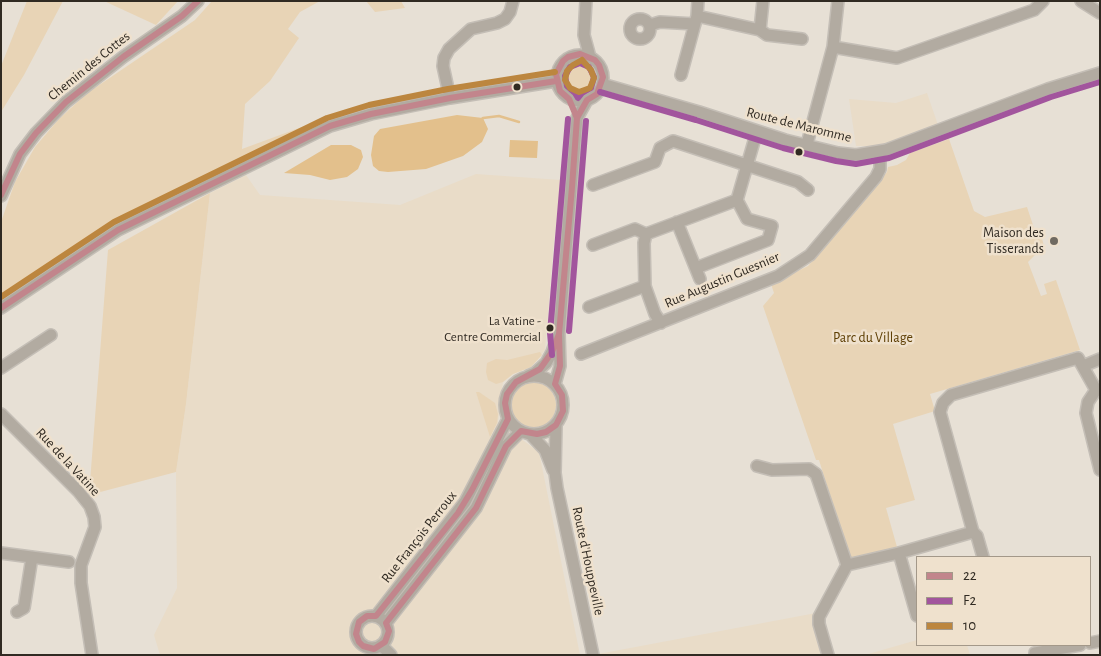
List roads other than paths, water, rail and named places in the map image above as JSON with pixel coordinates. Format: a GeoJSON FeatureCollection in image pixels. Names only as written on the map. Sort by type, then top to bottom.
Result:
{"type":"FeatureCollection","features":[{"type":"Feature","properties":{"kind":"street","name":"Chemin des Cottes"},"geometry":{"type":"LineString","coordinates":[[1,196],[20,154],[36,133],[66,102],[122,57],[182,16],[198,1]]}},
{"type":"Feature","properties":{"kind":"street"},"geometry":{"type":"LineString","coordinates":[[450,98],[443,66],[444,58],[449,49],[471,29],[497,23],[505,19],[510,12],[513,1]]}},
{"type":"Feature","properties":{"kind":"street"},"geometry":{"type":"LineString","coordinates":[[575,55],[578,41],[579,1]]}},
{"type":"Feature","properties":{"kind":"street"},"geometry":{"type":"LineString","coordinates":[[586,1],[584,35],[590,57]]}},
{"type":"Feature","properties":{"kind":"street"},"geometry":{"type":"LineString","coordinates":[[681,75],[696,20],[698,1]]}},
{"type":"Feature","properties":{"kind":"street"},"geometry":{"type":"LineString","coordinates":[[760,30],[763,1]]}},
{"type":"Feature","properties":{"kind":"street"},"geometry":{"type":"LineString","coordinates":[[806,144],[833,47],[838,1]]}},
{"type":"Feature","properties":{"kind":"street"},"geometry":{"type":"LineString","coordinates":[[833,47],[897,58],[1034,10],[1043,1]]}},
{"type":"Feature","properties":{"kind":"street"},"geometry":{"type":"LineString","coordinates":[[1081,1],[1100,13]]}},
{"type":"Feature","properties":{"kind":"street"},"geometry":{"type":"LineString","coordinates":[[650,25],[660,22],[696,20],[760,30],[768,35],[802,39]]}},
{"type":"Feature","properties":{"kind":"street"},"geometry":{"type":"LineString","coordinates":[[569,99],[587,100],[597,94],[603,77],[600,65],[590,57],[575,55],[563,61],[559,67],[556,81],[560,91],[569,99],[577,118]]}},
{"type":"Feature","properties":{"kind":"street","name":"Route de Maromme"},"geometry":{"type":"LineString","coordinates":[[602,84],[757,131],[845,154],[880,152],[1048,89],[1100,73]]}},
{"type":"Feature","properties":{"kind":"street"},"geometry":{"type":"LineString","coordinates":[[1,308],[118,230],[309,136],[346,120],[362,115],[450,98],[556,81]]}},
{"type":"Feature","properties":{"kind":"street"},"geometry":{"type":"LineString","coordinates":[[555,384],[561,354],[559,334],[577,118],[587,100]]}},
{"type":"Feature","properties":{"kind":"street"},"geometry":{"type":"LineString","coordinates":[[677,222],[698,273],[768,240],[772,226],[747,218],[737,200],[757,131]]}},
{"type":"Feature","properties":{"kind":"street"},"geometry":{"type":"LineString","coordinates":[[593,185],[655,162],[660,148],[673,141],[798,182],[808,190]]}},
{"type":"Feature","properties":{"kind":"street","name":"Rue Augustin Guesnier"},"geometry":{"type":"LineString","coordinates":[[580,354],[778,276],[810,255],[876,176],[880,169],[880,152]]}},
{"type":"Feature","properties":{"kind":"street"},"geometry":{"type":"LineString","coordinates":[[593,245],[635,229],[646,234],[737,200]]}},
{"type":"Feature","properties":{"kind":"street"},"geometry":{"type":"LineString","coordinates":[[646,234],[644,243],[645,286],[660,323]]}},
{"type":"Feature","properties":{"kind":"street"},"geometry":{"type":"LineString","coordinates":[[589,307],[645,286]]}},
{"type":"Feature","properties":{"kind":"street"},"geometry":{"type":"LineString","coordinates":[[528,376],[539,377],[555,384],[559,389],[563,402],[563,411],[556,425],[546,432],[526,433],[514,426],[508,419],[505,402],[507,394],[516,382],[540,369],[546,363],[559,334]]}},
{"type":"Feature","properties":{"kind":"street"},"geometry":{"type":"LineString","coordinates":[[1,368],[51,335]]}},
{"type":"Feature","properties":{"kind":"street"},"geometry":{"type":"LineString","coordinates":[[983,556],[977,536],[973,532],[940,412],[943,403],[951,395],[1078,358],[1098,389],[1088,402],[1086,413],[1100,470]]}},
{"type":"Feature","properties":{"kind":"street"},"geometry":{"type":"LineString","coordinates":[[1083,366],[1100,360]]}},
{"type":"Feature","properties":{"kind":"street","name":"Rue de la Vatine"},"geometry":{"type":"LineString","coordinates":[[1,414],[78,491],[90,506],[94,517],[94,527],[76,564],[92,655]]}},
{"type":"Feature","properties":{"kind":"street","name":"Rue François Perroux"},"geometry":{"type":"LineString","coordinates":[[376,616],[458,513],[469,496],[508,419]]}},
{"type":"Feature","properties":{"kind":"street","name":"Route d'Houppeville"},"geometry":{"type":"LineString","coordinates":[[555,474],[556,425]]}},
{"type":"Feature","properties":{"kind":"street","name":"Rue François Perroux"},"geometry":{"type":"LineString","coordinates":[[386,623],[476,508],[506,446],[526,433]]}},
{"type":"Feature","properties":{"kind":"street","name":"Route d'Houppeville"},"geometry":{"type":"LineString","coordinates":[[526,433],[545,450],[555,474],[593,655]]}},
{"type":"Feature","properties":{"kind":"street"},"geometry":{"type":"LineString","coordinates":[[758,466],[772,470],[809,469],[816,474],[847,565],[819,617],[819,624],[828,655]]}},
{"type":"Feature","properties":{"kind":"street"},"geometry":{"type":"LineString","coordinates":[[847,565],[899,553],[973,532]]}},
{"type":"Feature","properties":{"kind":"street"},"geometry":{"type":"LineString","coordinates":[[1,553],[76,564]]}},
{"type":"Feature","properties":{"kind":"street"},"geometry":{"type":"LineString","coordinates":[[899,553],[916,612]]}},
{"type":"Feature","properties":{"kind":"street"},"geometry":{"type":"LineString","coordinates":[[17,612],[24,608],[32,557]]}},
{"type":"Feature","properties":{"kind":"street"},"geometry":{"type":"LineString","coordinates":[[376,616],[386,623],[389,631],[388,637],[382,646],[374,649],[362,646],[356,638],[357,626],[364,618],[376,616]]}},
{"type":"Feature","properties":{"kind":"street"},"geometry":{"type":"LineString","coordinates":[[354,655],[362,646]]}},
{"type":"Feature","properties":{"kind":"street"},"geometry":{"type":"LineString","coordinates":[[382,646],[391,655]]}},
{"type":"Feature","properties":{"kind":"street"},"geometry":{"type":"LineString","coordinates":[[1032,654],[1075,646]]}},
{"type":"Feature","properties":{"kind":"waterway"},"geometry":{"type":"LineString","coordinates":[[481,120],[483,118],[499,116],[519,122]]}},
{"type":"Feature","properties":{"kind":"place","name":"Maison des Tisserands"},"geometry":{"type":"Point","coordinates":[1054,241]}},
{"type":"Feature","properties":{"kind":"place","name":"La Vatine - Centre Commercial"},"geometry":{"type":"Point","coordinates":[550,328]}},
{"type":"Feature","properties":{"kind":"park label","name":"Parc du Village"},"geometry":{"type":"Point","coordinates":[873,338]}}]}
